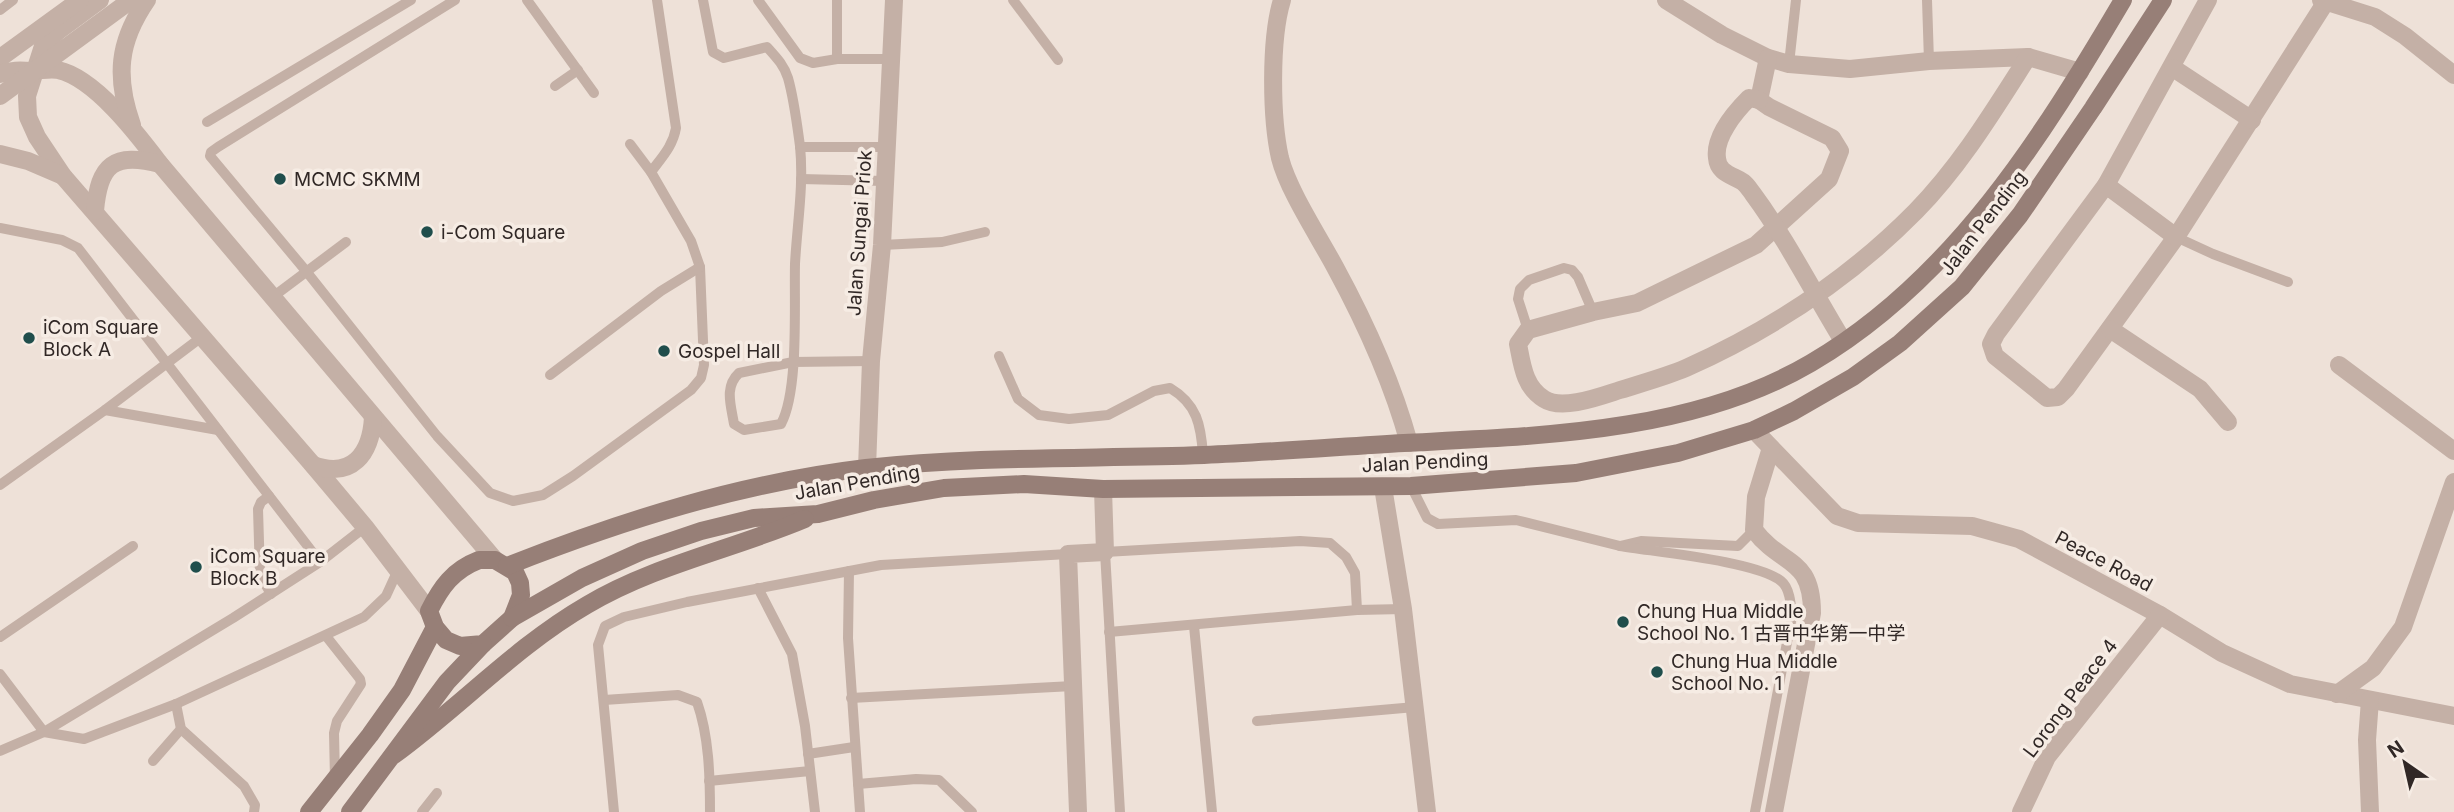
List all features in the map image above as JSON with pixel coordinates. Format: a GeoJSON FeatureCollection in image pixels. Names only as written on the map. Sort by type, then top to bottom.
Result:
{"type":"FeatureCollection","features":[{"type":"Feature","properties":{"kind":"main road","name":"Jalan Pending"},"geometry":{"type":"LineString","coordinates":[[501,563],[735,490],[867,468],[1023,458],[1203,455],[1460,441],[1573,431],[1700,410],[1762,389],[1813,362],[1873,321],[1939,260],[1998,194],[2080,72],[2123,0]]}},
{"type":"Feature","properties":{"kind":"main road","name":"Jalan Pending"},"geometry":{"type":"LineString","coordinates":[[512,618],[582,578],[642,551],[701,531],[754,518],[818,514],[874,500],[944,488],[1024,484],[1103,489],[1411,486],[1576,472],[1678,453],[1754,430],[1794,411],[1853,376],[1900,343],[1962,287],[2020,215],[2094,108],[2163,0]]}},
{"type":"Feature","properties":{"kind":"main road"},"geometry":{"type":"LineString","coordinates":[[394,755],[433,727],[483,681],[529,645],[588,604],[695,558],[760,538],[818,514]]}},
{"type":"Feature","properties":{"kind":"main road"},"geometry":{"type":"LineString","coordinates":[[309,812],[402,690],[448,579],[464,566],[480,560],[501,563],[514,572],[520,583],[521,595],[512,618],[482,644],[447,682],[350,812]]}},
{"type":"Feature","properties":{"kind":"main road"},"geometry":{"type":"LineString","coordinates":[[432,619],[446,640],[460,646],[482,644]]}},
{"type":"Feature","properties":{"kind":"street"},"geometry":{"type":"LineString","coordinates":[[0,58],[80,0]]}},
{"type":"Feature","properties":{"kind":"street"},"geometry":{"type":"LineString","coordinates":[[100,0],[58,31],[43,46],[27,96],[28,117],[37,137],[63,176],[365,527],[432,619]]}},
{"type":"Feature","properties":{"kind":"street"},"geometry":{"type":"LineString","coordinates":[[0,96],[131,0]]}},
{"type":"Feature","properties":{"kind":"street"},"geometry":{"type":"LineString","coordinates":[[134,130],[124,102],[120,64],[133,20],[147,0]]}},
{"type":"Feature","properties":{"kind":"street","name":"Jalan Sungai Priok"},"geometry":{"type":"LineString","coordinates":[[867,468],[871,361],[881,245],[894,0]]}},
{"type":"Feature","properties":{"kind":"street"},"geometry":{"type":"LineString","coordinates":[[1282,0],[1274,58],[1274,94],[1280,160],[1382,361],[1409,443]]}},
{"type":"Feature","properties":{"kind":"street"},"geometry":{"type":"LineString","coordinates":[[1666,0],[1722,35],[1768,58],[1789,64],[1850,69],[1929,61],[2028,57],[2080,72]]}},
{"type":"Feature","properties":{"kind":"street"},"geometry":{"type":"LineString","coordinates":[[2208,0],[2173,68],[2106,185],[1996,334],[1992,344],[1994,356],[2047,398],[2058,397],[2176,237],[2252,120],[2324,1],[2375,17],[2405,36],[2454,75]]}},
{"type":"Feature","properties":{"kind":"street"},"geometry":{"type":"LineString","coordinates":[[1843,341],[1815,295],[1777,227],[1745,183],[1730,177],[1720,168],[1716,156],[1725,128],[1749,98],[1759,100],[1832,138],[1840,151],[1829,179],[1777,227],[1756,245],[1637,303],[1528,330],[1518,344],[1524,377],[1543,399],[1557,404],[1590,400],[1684,368],[1770,325],[1815,295],[1868,256],[1918,209],[1975,139],[2028,57]]}},
{"type":"Feature","properties":{"kind":"street"},"geometry":{"type":"LineString","coordinates":[[1759,100],[1768,58]]}},
{"type":"Feature","properties":{"kind":"street"},"geometry":{"type":"LineString","coordinates":[[2173,68],[2252,120]]}},
{"type":"Feature","properties":{"kind":"street"},"geometry":{"type":"LineString","coordinates":[[0,74],[14,69],[56,69],[87,84],[134,130],[373,417],[501,563]]}},
{"type":"Feature","properties":{"kind":"street"},"geometry":{"type":"LineString","coordinates":[[0,154],[28,161],[63,176]]}},
{"type":"Feature","properties":{"kind":"street"},"geometry":{"type":"LineString","coordinates":[[95,211],[97,189],[108,168],[125,159],[139,158],[160,164]]}},
{"type":"Feature","properties":{"kind":"street"},"geometry":{"type":"LineString","coordinates":[[2106,185],[2176,237]]}},
{"type":"Feature","properties":{"kind":"street"},"geometry":{"type":"LineString","coordinates":[[2110,329],[2200,389],[2228,422]]}},
{"type":"Feature","properties":{"kind":"street"},"geometry":{"type":"LineString","coordinates":[[2339,365],[2454,451]]}},
{"type":"Feature","properties":{"kind":"street"},"geometry":{"type":"LineString","coordinates":[[1573,402],[1573,431]]}},
{"type":"Feature","properties":{"kind":"street"},"geometry":{"type":"LineString","coordinates":[[313,464],[328,470],[341,469],[359,459],[372,435],[373,417]]}},
{"type":"Feature","properties":{"kind":"street","name":"Peace Road"},"geometry":{"type":"LineString","coordinates":[[1754,430],[1837,516],[1858,523],[1972,526],[2019,539],[2160,615],[2222,653],[2290,684],[2454,716]]}},
{"type":"Feature","properties":{"kind":"street"},"geometry":{"type":"LineString","coordinates":[[1771,448],[1756,497],[1754,530],[1765,544],[1800,568],[1812,591],[1812,613],[1774,812]]}},
{"type":"Feature","properties":{"kind":"street"},"geometry":{"type":"LineString","coordinates":[[2337,694],[2373,668],[2403,627],[2454,482]]}},
{"type":"Feature","properties":{"kind":"street"},"geometry":{"type":"LineString","coordinates":[[1383,487],[1403,609],[1427,812]]}},
{"type":"Feature","properties":{"kind":"street"},"geometry":{"type":"LineString","coordinates":[[1078,812],[1068,554],[1105,552],[1103,489]]}},
{"type":"Feature","properties":{"kind":"street","name":"Lorong Peace 4"},"geometry":{"type":"LineString","coordinates":[[2021,812],[2047,757],[2160,615]]}},
{"type":"Feature","properties":{"kind":"street"},"geometry":{"type":"LineString","coordinates":[[2370,700],[2367,740],[2370,812]]}},
{"type":"Feature","properties":{"kind":"lane"},"geometry":{"type":"LineString","coordinates":[[0,10],[13,0]]}},
{"type":"Feature","properties":{"kind":"lane"},"geometry":{"type":"LineString","coordinates":[[206,122],[411,0]]}},
{"type":"Feature","properties":{"kind":"lane"},"geometry":{"type":"LineString","coordinates":[[455,0],[211,152],[210,156],[306,271],[437,436],[490,493],[513,501],[543,495],[691,390],[701,378],[704,365],[700,267],[691,241],[651,172],[630,144]]}},
{"type":"Feature","properties":{"kind":"lane"},"geometry":{"type":"LineString","coordinates":[[527,0],[594,93]]}},
{"type":"Feature","properties":{"kind":"lane"},"geometry":{"type":"LineString","coordinates":[[651,172],[669,149],[676,128],[657,0]]}},
{"type":"Feature","properties":{"kind":"lane"},"geometry":{"type":"LineString","coordinates":[[703,0],[713,52],[724,58],[767,47],[783,65],[789,81],[800,147],[802,179],[795,262],[793,362],[788,412],[781,424],[744,430],[734,424],[728,391],[733,378],[739,373],[793,362],[871,361]]}},
{"type":"Feature","properties":{"kind":"lane"},"geometry":{"type":"LineString","coordinates":[[758,0],[800,58],[813,63],[837,59],[891,59]]}},
{"type":"Feature","properties":{"kind":"lane"},"geometry":{"type":"LineString","coordinates":[[837,0],[837,59]]}},
{"type":"Feature","properties":{"kind":"lane"},"geometry":{"type":"LineString","coordinates":[[1013,0],[1058,60]]}},
{"type":"Feature","properties":{"kind":"lane"},"geometry":{"type":"LineString","coordinates":[[1789,64],[1796,0]]}},
{"type":"Feature","properties":{"kind":"lane"},"geometry":{"type":"LineString","coordinates":[[1927,0],[1929,61]]}},
{"type":"Feature","properties":{"kind":"lane"},"geometry":{"type":"LineString","coordinates":[[555,86],[578,70]]}},
{"type":"Feature","properties":{"kind":"lane"},"geometry":{"type":"LineString","coordinates":[[800,147],[885,147]]}},
{"type":"Feature","properties":{"kind":"lane"},"geometry":{"type":"LineString","coordinates":[[802,179],[884,181]]}},
{"type":"Feature","properties":{"kind":"lane"},"geometry":{"type":"LineString","coordinates":[[0,228],[62,240],[78,248],[320,562]]}},
{"type":"Feature","properties":{"kind":"lane"},"geometry":{"type":"LineString","coordinates":[[881,245],[942,242],[985,232]]}},
{"type":"Feature","properties":{"kind":"lane"},"geometry":{"type":"LineString","coordinates":[[2176,237],[2288,282]]}},
{"type":"Feature","properties":{"kind":"lane"},"geometry":{"type":"LineString","coordinates":[[274,296],[346,242]]}},
{"type":"Feature","properties":{"kind":"lane"},"geometry":{"type":"LineString","coordinates":[[550,375],[661,291],[700,267]]}},
{"type":"Feature","properties":{"kind":"lane"},"geometry":{"type":"LineString","coordinates":[[1528,330],[1518,299],[1520,289],[1529,280],[1564,268],[1572,270],[1578,277],[1593,312]]}},
{"type":"Feature","properties":{"kind":"lane"},"geometry":{"type":"LineString","coordinates":[[0,485],[203,337]]}},
{"type":"Feature","properties":{"kind":"lane"},"geometry":{"type":"LineString","coordinates":[[999,356],[1018,398],[1039,415],[1069,419],[1108,415],[1154,391],[1170,388],[1181,395],[1201,425],[1203,455]]}},
{"type":"Feature","properties":{"kind":"lane"},"geometry":{"type":"LineString","coordinates":[[105,411],[218,430]]}},
{"type":"Feature","properties":{"kind":"lane"},"geometry":{"type":"LineString","coordinates":[[1411,486],[1427,518],[1438,524],[1516,520],[1620,546],[1754,568],[1782,581],[1790,598],[1792,616],[1755,812]]}},
{"type":"Feature","properties":{"kind":"lane"},"geometry":{"type":"LineString","coordinates":[[269,496],[261,502],[258,509],[260,575],[271,594]]}},
{"type":"Feature","properties":{"kind":"lane"},"geometry":{"type":"LineString","coordinates":[[0,751],[44,732],[271,594],[320,562],[365,527]]}},
{"type":"Feature","properties":{"kind":"lane"},"geometry":{"type":"LineString","coordinates":[[1620,546],[1641,541],[1738,546],[1754,530]]}},
{"type":"Feature","properties":{"kind":"lane"},"geometry":{"type":"LineString","coordinates":[[1120,812],[1105,552],[1300,541],[1330,543],[1346,557],[1355,573],[1357,610]]}},
{"type":"Feature","properties":{"kind":"lane"},"geometry":{"type":"LineString","coordinates":[[0,637],[133,546]]}},
{"type":"Feature","properties":{"kind":"lane"},"geometry":{"type":"LineString","coordinates":[[614,812],[598,645],[605,626],[624,617],[881,565],[1068,554]]}},
{"type":"Feature","properties":{"kind":"lane"},"geometry":{"type":"LineString","coordinates":[[849,571],[848,638],[860,812]]}},
{"type":"Feature","properties":{"kind":"lane"},"geometry":{"type":"LineString","coordinates":[[0,674],[44,732],[84,739],[176,704],[364,617],[386,596],[397,572]]}},
{"type":"Feature","properties":{"kind":"lane"},"geometry":{"type":"LineString","coordinates":[[758,588],[792,654],[815,812]]}},
{"type":"Feature","properties":{"kind":"lane"},"geometry":{"type":"LineString","coordinates":[[1109,632],[1357,610],[1403,609]]}},
{"type":"Feature","properties":{"kind":"lane"},"geometry":{"type":"LineString","coordinates":[[1194,626],[1212,812]]}},
{"type":"Feature","properties":{"kind":"lane"},"geometry":{"type":"LineString","coordinates":[[327,636],[361,684],[337,721],[334,733],[335,779]]}},
{"type":"Feature","properties":{"kind":"lane"},"geometry":{"type":"LineString","coordinates":[[851,698],[1073,686]]}},
{"type":"Feature","properties":{"kind":"lane"},"geometry":{"type":"LineString","coordinates":[[604,700],[678,695],[697,702],[702,717],[710,812]]}},
{"type":"Feature","properties":{"kind":"lane"},"geometry":{"type":"LineString","coordinates":[[176,704],[181,729],[244,786],[255,805],[254,812]]}},
{"type":"Feature","properties":{"kind":"lane"},"geometry":{"type":"LineString","coordinates":[[1257,721],[1415,707]]}},
{"type":"Feature","properties":{"kind":"lane"},"geometry":{"type":"LineString","coordinates":[[153,761],[181,729]]}},
{"type":"Feature","properties":{"kind":"lane"},"geometry":{"type":"LineString","coordinates":[[808,754],[854,747]]}},
{"type":"Feature","properties":{"kind":"lane"},"geometry":{"type":"LineString","coordinates":[[709,781],[810,771]]}},
{"type":"Feature","properties":{"kind":"lane"},"geometry":{"type":"LineString","coordinates":[[858,784],[916,779],[939,780],[972,812]]}},
{"type":"Feature","properties":{"kind":"lane"},"geometry":{"type":"LineString","coordinates":[[422,812],[437,793]]}},
{"type":"Feature","properties":{"kind":"place","name":"MCMC SKMM"},"geometry":{"type":"Point","coordinates":[280,179]}},
{"type":"Feature","properties":{"kind":"place","name":"i-Com Square"},"geometry":{"type":"Point","coordinates":[427,232]}},
{"type":"Feature","properties":{"kind":"place","name":"iCom Square Block A"},"geometry":{"type":"Point","coordinates":[29,338]}},
{"type":"Feature","properties":{"kind":"place","name":"Gospel Hall"},"geometry":{"type":"Point","coordinates":[664,351]}},
{"type":"Feature","properties":{"kind":"place","name":"iCom Square Block B"},"geometry":{"type":"Point","coordinates":[196,567]}},
{"type":"Feature","properties":{"kind":"place","name":"Chung Hua Middle School No. 1 古晋中华第一中学"},"geometry":{"type":"Point","coordinates":[1623,622]}},
{"type":"Feature","properties":{"kind":"place","name":"Chung Hua Middle School No. 1"},"geometry":{"type":"Point","coordinates":[1657,672]}}]}
